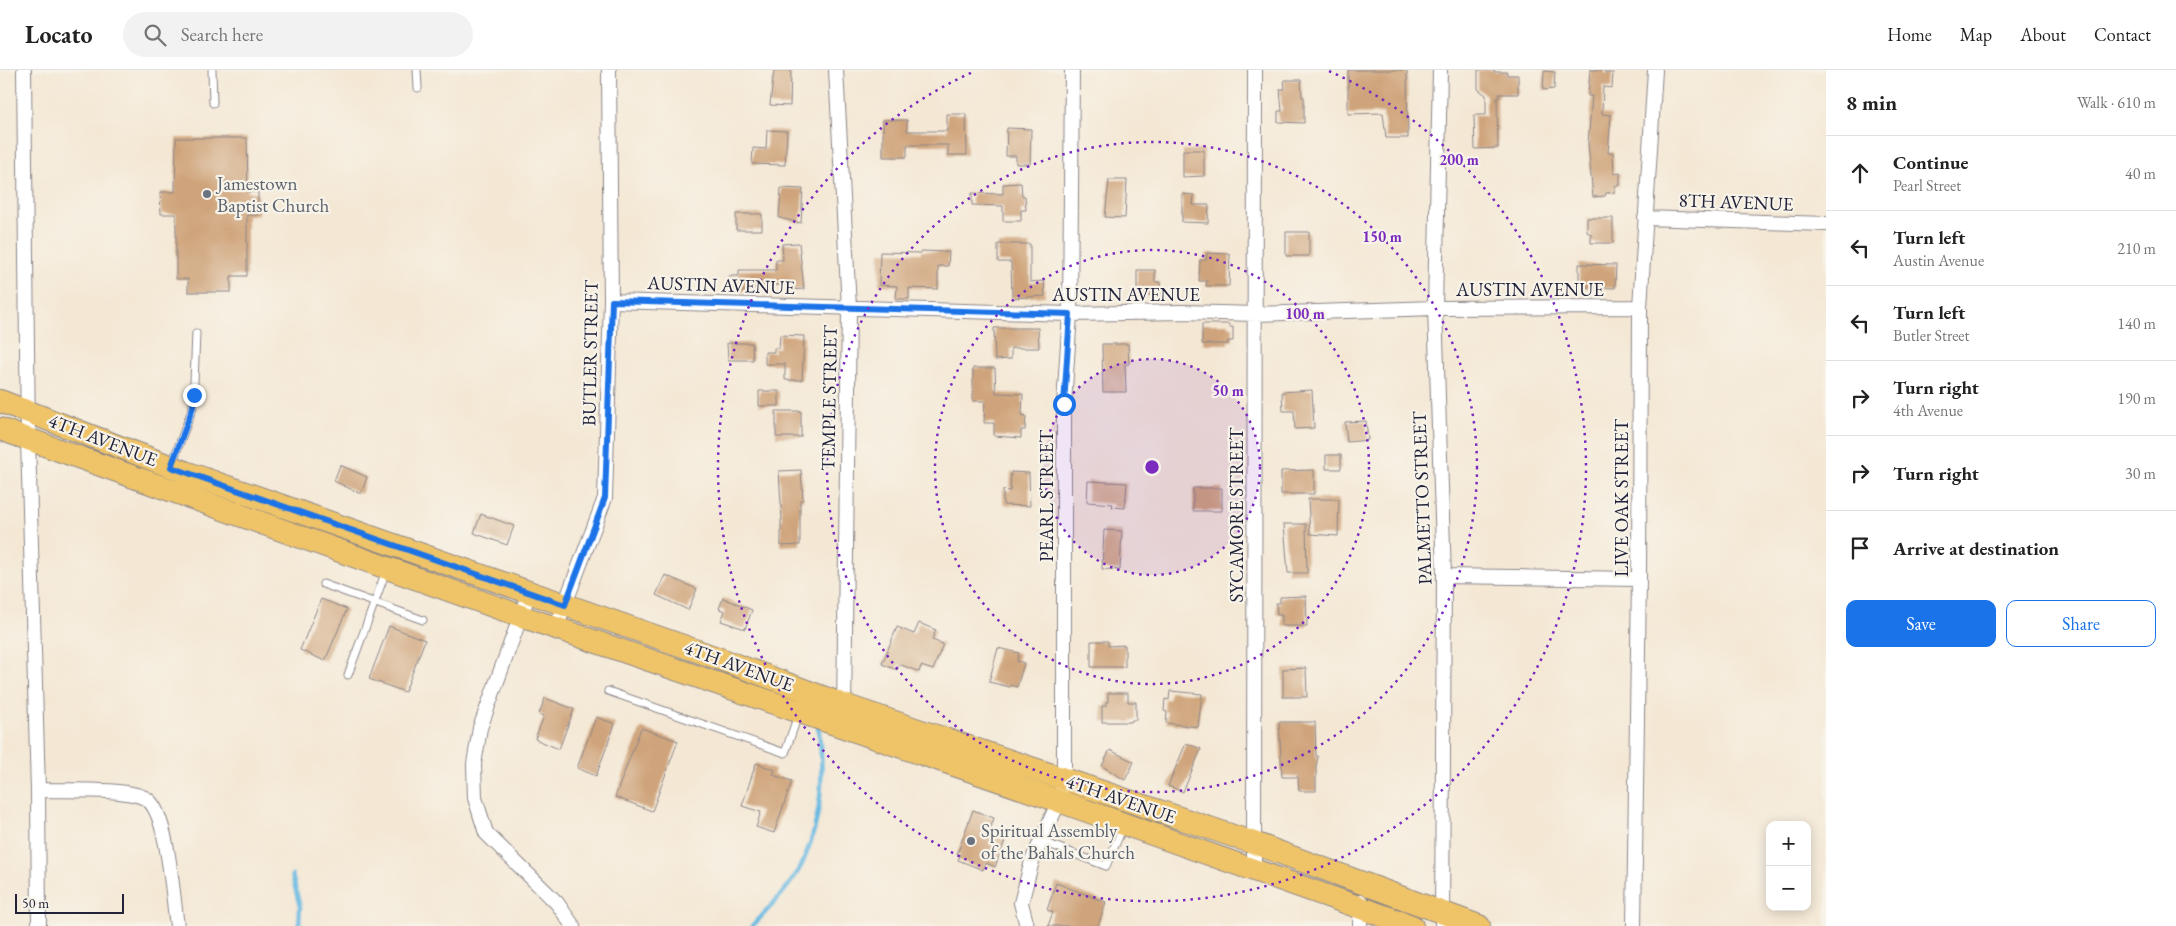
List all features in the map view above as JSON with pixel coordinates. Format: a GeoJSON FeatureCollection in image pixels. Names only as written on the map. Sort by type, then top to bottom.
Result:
{"type":"FeatureCollection","features":[{"type":"Feature","properties":{"kind":"main road","name":"4TH AVENUE"},"geometry":{"type":"LineString","coordinates":[[0,401],[171,467],[844,705],[1254,843],[1361,884],[1442,920],[1479,926]]}},
{"type":"Feature","properties":{"kind":"main road","name":"4TH AVENUE"},"geometry":{"type":"LineString","coordinates":[[0,429],[521,616],[1254,869],[1360,917],[1412,926]]}},
{"type":"Feature","properties":{"kind":"street"},"geometry":{"type":"LineString","coordinates":[[24,70],[28,440],[38,790],[39,926]]}},
{"type":"Feature","properties":{"kind":"street","name":"BUTLER STREET"},"geometry":{"type":"LineString","coordinates":[[556,628],[605,498],[612,301],[609,70]]}},
{"type":"Feature","properties":{"kind":"street","name":"TEMPLE STREET"},"geometry":{"type":"LineString","coordinates":[[836,70],[849,307],[844,728]]}},
{"type":"Feature","properties":{"kind":"street","name":"PEARL STREET"},"geometry":{"type":"LineString","coordinates":[[1027,926],[1021,902],[1032,862],[1059,801],[1064,779],[1064,404],[1070,314],[1072,70]]}},
{"type":"Feature","properties":{"kind":"street","name":"SYCAMORE STREET"},"geometry":{"type":"LineString","coordinates":[[1254,869],[1255,70]]}},
{"type":"Feature","properties":{"kind":"street","name":"PALMETTO STREET"},"geometry":{"type":"LineString","coordinates":[[1440,70],[1435,308],[1444,576],[1442,920]]}},
{"type":"Feature","properties":{"kind":"street","name":"LIVE OAK STREET"},"geometry":{"type":"LineString","coordinates":[[1634,926],[1639,579],[1640,307],[1644,218],[1655,70]]}},
{"type":"Feature","properties":{"kind":"street","name":"8TH AVENUE"},"geometry":{"type":"LineString","coordinates":[[1644,218],[1826,224]]}},
{"type":"Feature","properties":{"kind":"street","name":"AUSTIN AVENUE"},"geometry":{"type":"LineString","coordinates":[[612,301],[1070,314],[1183,312],[1256,314],[1435,308],[1640,307]]}},
{"type":"Feature","properties":{"kind":"street"},"geometry":{"type":"LineString","coordinates":[[1444,576],[1639,579]]}},
{"type":"Feature","properties":{"kind":"street"},"geometry":{"type":"LineString","coordinates":[[529,593],[480,728],[474,764],[475,798],[486,833],[557,903],[573,926]]}},
{"type":"Feature","properties":{"kind":"street"},"geometry":{"type":"LineString","coordinates":[[38,790],[129,792],[148,799],[157,810],[163,826],[177,926]]}},
{"type":"Feature","properties":{"kind":"street"},"geometry":{"type":"LineString","coordinates":[[1360,917],[1361,884]]}},
{"type":"Feature","properties":{"kind":"lane"},"geometry":{"type":"LineString","coordinates":[[212,70],[213,103]]}},
{"type":"Feature","properties":{"kind":"lane"},"geometry":{"type":"LineString","coordinates":[[417,70],[418,88]]}},
{"type":"Feature","properties":{"kind":"lane"},"geometry":{"type":"LineString","coordinates":[[171,467],[193,407],[196,333]]}},
{"type":"Feature","properties":{"kind":"lane"},"geometry":{"type":"LineString","coordinates":[[348,674],[387,568]]}},
{"type":"Feature","properties":{"kind":"lane"},"geometry":{"type":"LineString","coordinates":[[323,584],[423,620]]}},
{"type":"Feature","properties":{"kind":"lane"},"geometry":{"type":"LineString","coordinates":[[608,691],[785,753],[799,712]]}},
{"type":"Feature","properties":{"kind":"lane"},"geometry":{"type":"LineString","coordinates":[[1041,841],[1106,866],[1124,824]]}},
{"type":"Feature","properties":{"kind":"building"},"geometry":{"type":"Polygon","coordinates":[[[774,70],[791,70],[790,106],[770,105],[774,70]]]}},
{"type":"Feature","properties":{"kind":"building"},"geometry":{"type":"Polygon","coordinates":[[[1348,70],[1407,70],[1408,138],[1386,138],[1383,113],[1348,114],[1348,70]]]}},
{"type":"Feature","properties":{"kind":"building"},"geometry":{"type":"Polygon","coordinates":[[[1478,70],[1494,70],[1494,72],[1507,72],[1507,75],[1518,75],[1518,94],[1499,94],[1499,98],[1497,98],[1498,148],[1475,149],[1474,115],[1486,115],[1486,95],[1478,89],[1478,70]]]}},
{"type":"Feature","properties":{"kind":"building"},"geometry":{"type":"Polygon","coordinates":[[[1590,70],[1605,70],[1605,73],[1613,73],[1612,88],[1603,87],[1602,114],[1611,115],[1608,153],[1613,152],[1614,174],[1620,173],[1620,185],[1615,186],[1615,192],[1606,193],[1605,196],[1593,197],[1588,143],[1592,96],[1588,96],[1590,70]]]}},
{"type":"Feature","properties":{"kind":"building"},"geometry":{"type":"Polygon","coordinates":[[[1544,71],[1555,72],[1554,89],[1543,90],[1544,71]]]}},
{"type":"Feature","properties":{"kind":"building"},"geometry":{"type":"Polygon","coordinates":[[[1284,80],[1301,80],[1302,97],[1304,97],[1304,123],[1278,122],[1278,111],[1282,111],[1280,89],[1285,89],[1284,80]]]}},
{"type":"Feature","properties":{"kind":"building"},"geometry":{"type":"Polygon","coordinates":[[[947,114],[966,114],[967,155],[948,155],[948,145],[907,145],[907,157],[883,157],[883,120],[907,120],[907,131],[947,131],[947,114]]]}},
{"type":"Feature","properties":{"kind":"building"},"geometry":{"type":"Polygon","coordinates":[[[1007,128],[1031,129],[1030,164],[1016,164],[1016,156],[1006,156],[1007,128]]]}},
{"type":"Feature","properties":{"kind":"building"},"geometry":{"type":"Polygon","coordinates":[[[767,130],[787,131],[785,165],[752,164],[753,148],[766,149],[767,130]]]}},
{"type":"Feature","properties":{"kind":"building"},"geometry":{"type":"Polygon","coordinates":[[[176,138],[247,138],[248,192],[258,192],[258,215],[247,215],[247,276],[231,276],[231,292],[188,292],[188,279],[176,279],[176,214],[161,214],[160,192],[175,192],[176,138]]]}},
{"type":"Feature","properties":{"kind":"building"},"geometry":{"type":"Polygon","coordinates":[[[1183,150],[1204,150],[1204,176],[1183,177],[1183,150]]]}},
{"type":"Feature","properties":{"kind":"building"},"geometry":{"type":"Polygon","coordinates":[[[1109,180],[1127,180],[1125,218],[1105,217],[1109,180]]]}},
{"type":"Feature","properties":{"kind":"building"},"geometry":{"type":"Polygon","coordinates":[[[1021,183],[1022,196],[1025,196],[1026,210],[1021,210],[1021,221],[1003,221],[1003,206],[972,205],[972,193],[1003,194],[1003,184],[1021,183]]]}},
{"type":"Feature","properties":{"kind":"building"},"geometry":{"type":"Polygon","coordinates":[[[781,188],[803,189],[801,223],[779,218],[781,188]]]}},
{"type":"Feature","properties":{"kind":"building"},"geometry":{"type":"Polygon","coordinates":[[[1182,194],[1194,195],[1193,205],[1209,205],[1208,223],[1182,222],[1182,194]]]}},
{"type":"Feature","properties":{"kind":"building"},"geometry":{"type":"Polygon","coordinates":[[[736,214],[762,214],[762,230],[736,230],[736,214]]]}},
{"type":"Feature","properties":{"kind":"building"},"geometry":{"type":"Polygon","coordinates":[[[1587,218],[1613,218],[1613,243],[1591,243],[1591,234],[1587,232],[1587,218]]]}},
{"type":"Feature","properties":{"kind":"building"},"geometry":{"type":"Polygon","coordinates":[[[1286,232],[1309,232],[1309,256],[1286,256],[1286,232]]]}},
{"type":"Feature","properties":{"kind":"building"},"geometry":{"type":"Polygon","coordinates":[[[799,243],[804,289],[788,290],[786,285],[759,285],[759,291],[729,291],[729,276],[739,276],[739,270],[776,270],[776,260],[783,260],[782,244],[799,243]]]}},
{"type":"Feature","properties":{"kind":"building"},"geometry":{"type":"Polygon","coordinates":[[[998,244],[1030,244],[1030,282],[1044,281],[1045,296],[1012,298],[1011,262],[998,262],[998,244]]]}},
{"type":"Feature","properties":{"kind":"building"},"geometry":{"type":"Polygon","coordinates":[[[921,251],[949,252],[948,266],[938,266],[938,289],[909,288],[909,299],[896,299],[897,286],[879,285],[880,252],[921,253],[921,251]]]}},
{"type":"Feature","properties":{"kind":"building"},"geometry":{"type":"Polygon","coordinates":[[[1207,253],[1230,254],[1229,286],[1206,286],[1207,281],[1199,281],[1200,260],[1206,260],[1207,253]]]}},
{"type":"Feature","properties":{"kind":"building"},"geometry":{"type":"Polygon","coordinates":[[[1579,264],[1616,265],[1615,288],[1579,287],[1579,264]]]}},
{"type":"Feature","properties":{"kind":"building"},"geometry":{"type":"Polygon","coordinates":[[[1137,270],[1155,270],[1155,282],[1160,282],[1160,295],[1137,295],[1137,270]]]}},
{"type":"Feature","properties":{"kind":"building"},"geometry":{"type":"Polygon","coordinates":[[[1202,324],[1229,324],[1229,327],[1233,327],[1233,341],[1228,341],[1228,344],[1202,344],[1202,324]]]}},
{"type":"Feature","properties":{"kind":"building"},"geometry":{"type":"Polygon","coordinates":[[[994,328],[1038,328],[1039,348],[1011,348],[1011,359],[995,360],[994,328]]]}},
{"type":"Feature","properties":{"kind":"building"},"geometry":{"type":"Polygon","coordinates":[[[780,335],[804,336],[802,380],[785,380],[785,364],[765,364],[765,352],[774,352],[774,348],[779,348],[780,335]]]}},
{"type":"Feature","properties":{"kind":"building"},"geometry":{"type":"Polygon","coordinates":[[[727,343],[752,343],[753,360],[728,360],[727,343]]]}},
{"type":"Feature","properties":{"kind":"building"},"geometry":{"type":"Polygon","coordinates":[[[1102,344],[1128,344],[1129,364],[1125,364],[1126,392],[1103,392],[1102,344]]]}},
{"type":"Feature","properties":{"kind":"building"},"geometry":{"type":"Polygon","coordinates":[[[973,368],[995,368],[996,393],[1023,394],[1022,415],[1026,416],[1025,430],[1021,430],[1021,438],[994,436],[994,423],[984,423],[985,401],[973,401],[973,368]]]}},
{"type":"Feature","properties":{"kind":"building"},"geometry":{"type":"Polygon","coordinates":[[[1312,390],[1314,428],[1295,429],[1294,411],[1283,411],[1282,392],[1312,390]]]}},
{"type":"Feature","properties":{"kind":"building"},"geometry":{"type":"Polygon","coordinates":[[[759,391],[779,391],[779,406],[759,406],[759,391]]]}},
{"type":"Feature","properties":{"kind":"building"},"geometry":{"type":"Polygon","coordinates":[[[776,411],[801,411],[801,437],[776,437],[776,411]]]}},
{"type":"Feature","properties":{"kind":"building"},"geometry":{"type":"Polygon","coordinates":[[[1366,421],[1368,440],[1347,442],[1345,422],[1366,421]]]}},
{"type":"Feature","properties":{"kind":"building"},"geometry":{"type":"Polygon","coordinates":[[[1326,455],[1341,455],[1341,469],[1326,469],[1326,455]]]}},
{"type":"Feature","properties":{"kind":"building"},"geometry":{"type":"Polygon","coordinates":[[[340,465],[367,477],[361,494],[334,481],[340,465]]]}},
{"type":"Feature","properties":{"kind":"building"},"geometry":{"type":"Polygon","coordinates":[[[801,470],[803,500],[800,500],[800,545],[781,546],[782,520],[779,471],[801,470]]]}},
{"type":"Feature","properties":{"kind":"building"},"geometry":{"type":"Polygon","coordinates":[[[1314,470],[1314,494],[1281,494],[1281,471],[1314,470]]]}},
{"type":"Feature","properties":{"kind":"building"},"geometry":{"type":"Polygon","coordinates":[[[1011,472],[1029,473],[1030,506],[1003,505],[1003,490],[1010,491],[1011,472]]]}},
{"type":"Feature","properties":{"kind":"building"},"geometry":{"type":"Polygon","coordinates":[[[1088,481],[1127,483],[1125,508],[1112,507],[1113,504],[1087,502],[1088,481]]]}},
{"type":"Feature","properties":{"kind":"building"},"geometry":{"type":"Polygon","coordinates":[[[1193,488],[1222,488],[1222,511],[1193,511],[1193,488]]]}},
{"type":"Feature","properties":{"kind":"building"},"geometry":{"type":"Polygon","coordinates":[[[1308,499],[1339,499],[1338,536],[1310,534],[1308,499]]]}},
{"type":"Feature","properties":{"kind":"building"},"geometry":{"type":"Polygon","coordinates":[[[481,514],[514,526],[507,545],[474,533],[481,514]]]}},
{"type":"Feature","properties":{"kind":"building"},"geometry":{"type":"Polygon","coordinates":[[[1284,524],[1306,524],[1307,573],[1288,573],[1284,524]]]}},
{"type":"Feature","properties":{"kind":"building"},"geometry":{"type":"Polygon","coordinates":[[[1104,530],[1122,531],[1120,570],[1102,569],[1104,530]]]}},
{"type":"Feature","properties":{"kind":"building"},"geometry":{"type":"Polygon","coordinates":[[[665,575],[697,589],[688,610],[656,595],[665,575]]]}},
{"type":"Feature","properties":{"kind":"building"},"geometry":{"type":"Polygon","coordinates":[[[1306,596],[1307,626],[1282,626],[1282,615],[1277,615],[1276,603],[1280,603],[1280,597],[1306,596]]]}},
{"type":"Feature","properties":{"kind":"building"},"geometry":{"type":"Polygon","coordinates":[[[723,598],[752,610],[745,629],[721,621],[725,611],[719,609],[723,598]]]}},
{"type":"Feature","properties":{"kind":"building"},"geometry":{"type":"Polygon","coordinates":[[[321,599],[347,609],[325,661],[300,650],[321,599]]]}},
{"type":"Feature","properties":{"kind":"building"},"geometry":{"type":"Polygon","coordinates":[[[919,623],[936,630],[932,640],[943,644],[933,670],[921,666],[919,672],[899,664],[897,670],[882,664],[897,627],[914,634],[919,623]]]}},
{"type":"Feature","properties":{"kind":"building"},"geometry":{"type":"Polygon","coordinates":[[[389,626],[425,640],[405,692],[369,679],[389,626]]]}},
{"type":"Feature","properties":{"kind":"building"},"geometry":{"type":"Polygon","coordinates":[[[1091,641],[1108,641],[1108,646],[1125,645],[1125,667],[1091,667],[1091,641]]]}},
{"type":"Feature","properties":{"kind":"building"},"geometry":{"type":"Polygon","coordinates":[[[998,648],[1019,653],[1017,661],[1024,663],[1017,687],[989,682],[998,648]]]}},
{"type":"Feature","properties":{"kind":"building"},"geometry":{"type":"Polygon","coordinates":[[[1306,668],[1307,697],[1283,697],[1283,669],[1306,668]]]}},
{"type":"Feature","properties":{"kind":"building"},"geometry":{"type":"Polygon","coordinates":[[[1170,691],[1202,694],[1198,727],[1166,723],[1165,699],[1169,700],[1170,691]]]}},
{"type":"Feature","properties":{"kind":"building"},"geometry":{"type":"Polygon","coordinates":[[[1108,693],[1128,693],[1128,702],[1136,702],[1136,720],[1131,722],[1102,722],[1102,706],[1106,706],[1106,702],[1108,702],[1108,693]]]}},
{"type":"Feature","properties":{"kind":"building"},"geometry":{"type":"Polygon","coordinates":[[[545,698],[574,709],[559,749],[535,739],[544,716],[539,714],[545,698]]]}},
{"type":"Feature","properties":{"kind":"building"},"geometry":{"type":"Polygon","coordinates":[[[596,717],[615,724],[596,776],[577,768],[596,717]]]}},
{"type":"Feature","properties":{"kind":"building"},"geometry":{"type":"Polygon","coordinates":[[[1279,722],[1315,722],[1316,756],[1318,756],[1316,791],[1299,791],[1298,777],[1282,777],[1279,722]]]}},
{"type":"Feature","properties":{"kind":"building"},"geometry":{"type":"Polygon","coordinates":[[[641,728],[678,741],[652,811],[615,797],[641,728]]]}},
{"type":"Feature","properties":{"kind":"building"},"geometry":{"type":"Polygon","coordinates":[[[1186,743],[1201,749],[1183,792],[1168,786],[1186,743]]]}},
{"type":"Feature","properties":{"kind":"building"},"geometry":{"type":"Polygon","coordinates":[[[1110,750],[1134,762],[1125,780],[1102,766],[1110,750]]]}},
{"type":"Feature","properties":{"kind":"building"},"geometry":{"type":"Polygon","coordinates":[[[756,763],[775,770],[773,775],[792,781],[774,833],[756,827],[761,812],[742,806],[756,763]]]}},
{"type":"Feature","properties":{"kind":"building"},"geometry":{"type":"Polygon","coordinates":[[[973,810],[994,818],[989,832],[1006,838],[995,867],[986,863],[983,870],[958,860],[960,855],[957,854],[973,810]]]}},
{"type":"Feature","properties":{"kind":"building"},"geometry":{"type":"Polygon","coordinates":[[[1056,883],[1106,902],[1098,926],[1048,926],[1053,912],[1047,910],[1056,883]]]}},
{"type":"Feature","properties":{"kind":"waterway"},"geometry":{"type":"LineString","coordinates":[[752,926],[786,889],[798,872],[809,847],[818,813],[820,796],[821,760],[818,725]]}},
{"type":"Feature","properties":{"kind":"waterway"},"geometry":{"type":"LineString","coordinates":[[292,875],[300,907],[299,926]]}},
{"type":"Feature","properties":{"kind":"place","name":"Jamestown Baptist Church"},"geometry":{"type":"Point","coordinates":[207,194]}},
{"type":"Feature","properties":{"kind":"place","name":"Spiritual Assembly of the Bahals Church"},"geometry":{"type":"Point","coordinates":[971,841]}},
{"type":"Feature","properties":{"kind":"route"},"geometry":{"type":"LineString","coordinates":[[194,395],[193,407],[171,467],[565,605],[605,498],[612,301],[1070,314],[1064,404]]}}]}
